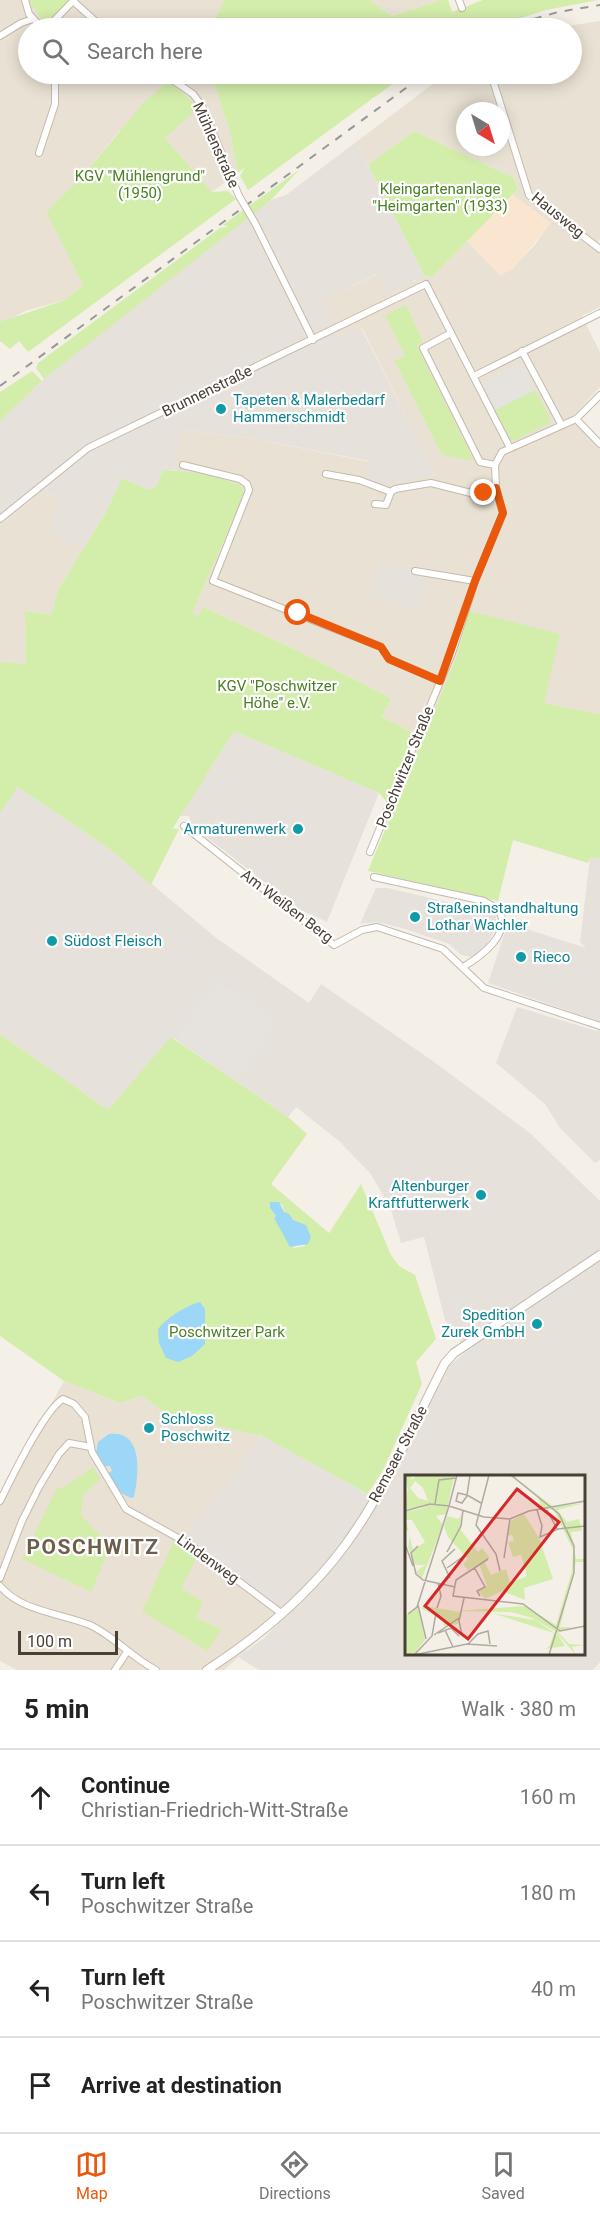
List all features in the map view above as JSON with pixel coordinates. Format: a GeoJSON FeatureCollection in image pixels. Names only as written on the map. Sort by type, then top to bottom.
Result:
{"type":"FeatureCollection","features":[{"type":"Feature","properties":{"kind":"street"},"geometry":{"type":"LineString","coordinates":[[25,0],[33,18]]}},
{"type":"Feature","properties":{"kind":"street"},"geometry":{"type":"LineString","coordinates":[[459,0],[462,8]]}},
{"type":"Feature","properties":{"kind":"street"},"geometry":{"type":"LineString","coordinates":[[57,18],[74,1],[92,18]]}},
{"type":"Feature","properties":{"kind":"street"},"geometry":{"type":"LineString","coordinates":[[0,36],[18,25]]}},
{"type":"Feature","properties":{"kind":"street"},"geometry":{"type":"LineString","coordinates":[[39,153],[55,104],[55,84]]}},
{"type":"Feature","properties":{"kind":"street","name":"Mühlenstraße"},"geometry":{"type":"LineString","coordinates":[[178,84],[193,94],[202,105],[239,196],[255,223],[313,340]]}},
{"type":"Feature","properties":{"kind":"street","name":"Hausweg"},"geometry":{"type":"LineString","coordinates":[[494,84],[529,195],[600,249]]}},
{"type":"Feature","properties":{"kind":"street","name":"Brunnenstraße"},"geometry":{"type":"LineString","coordinates":[[0,519],[88,448],[426,284],[451,333]]}},
{"type":"Feature","properties":{"kind":"street"},"geometry":{"type":"LineString","coordinates":[[474,376],[600,313]]}},
{"type":"Feature","properties":{"kind":"street"},"geometry":{"type":"LineString","coordinates":[[510,448],[451,333],[423,348],[480,462],[495,465],[502,452],[576,419],[600,396]]}},
{"type":"Feature","properties":{"kind":"street"},"geometry":{"type":"LineString","coordinates":[[522,351],[561,424]]}},
{"type":"Feature","properties":{"kind":"street"},"geometry":{"type":"LineString","coordinates":[[576,419],[600,444]]}},
{"type":"Feature","properties":{"kind":"street"},"geometry":{"type":"LineString","coordinates":[[183,465],[240,479],[247,484],[249,490],[213,581],[381,647],[389,659],[440,681]]}},
{"type":"Feature","properties":{"kind":"street","name":"Poschwitzer Straße"},"geometry":{"type":"LineString","coordinates":[[370,852],[440,681],[475,581],[503,513],[496,488],[495,465]]}},
{"type":"Feature","properties":{"kind":"street"},"geometry":{"type":"LineString","coordinates":[[326,474],[359,480],[391,492],[431,483],[475,494],[496,488]]}},
{"type":"Feature","properties":{"kind":"street"},"geometry":{"type":"LineString","coordinates":[[375,504],[386,505],[391,492]]}},
{"type":"Feature","properties":{"kind":"street"},"geometry":{"type":"LineString","coordinates":[[415,571],[475,581]]}},
{"type":"Feature","properties":{"kind":"street","name":"Am Weißen Berg"},"geometry":{"type":"LineString","coordinates":[[184,826],[334,945],[362,930],[377,927],[443,949],[484,988],[600,1026]]}},
{"type":"Feature","properties":{"kind":"street"},"geometry":{"type":"LineString","coordinates":[[374,877],[484,901],[498,909],[501,921],[493,945],[463,967]]}},
{"type":"Feature","properties":{"kind":"street","name":"Remsaer Straße"},"geometry":{"type":"LineString","coordinates":[[207,1670],[245,1644],[320,1576],[362,1521],[446,1363],[454,1353],[600,1255]]}},
{"type":"Feature","properties":{"kind":"street","name":"Lindenweg"},"geometry":{"type":"LineString","coordinates":[[0,1502],[56,1403],[63,1399],[74,1404],[86,1417],[91,1447],[114,1492],[133,1515],[189,1544],[281,1613]]}},
{"type":"Feature","properties":{"kind":"street"},"geometry":{"type":"LineString","coordinates":[[0,1578],[22,1521],[59,1454],[69,1443],[91,1447]]}},
{"type":"Feature","properties":{"kind":"street"},"geometry":{"type":"LineString","coordinates":[[0,1586],[16,1598],[47,1613],[93,1627],[156,1670]]}},
{"type":"Feature","properties":{"kind":"street"},"geometry":{"type":"LineString","coordinates":[[114,1670],[127,1652]]}},
{"type":"Feature","properties":{"kind":"shaded area"},"geometry":{"type":"Polygon","coordinates":[[[0,0],[224,0],[216,18],[18,18],[18,84],[215,85],[230,133],[238,173],[212,192],[165,138],[119,131],[88,170],[46,212],[83,285],[65,300],[25,311],[3,323],[0,322],[0,0]]]}},
{"type":"Feature","properties":{"kind":"shaded area"},"geometry":{"type":"Polygon","coordinates":[[[369,0],[441,0],[392,16],[369,0]]]}},
{"type":"Feature","properties":{"kind":"shaded area"},"geometry":{"type":"Polygon","coordinates":[[[600,21],[600,239],[594,249],[600,254],[600,307],[582,316],[600,352],[600,387],[571,418],[600,449],[600,714],[544,703],[469,611],[456,658],[395,805],[387,802],[415,734],[382,717],[391,698],[203,607],[198,616],[192,613],[244,495],[243,488],[229,480],[174,470],[180,430],[255,439],[435,475],[362,328],[340,338],[322,301],[378,274],[415,282],[417,277],[424,275],[432,277],[467,241],[500,275],[511,269],[534,246],[550,223],[513,195],[518,189],[514,178],[467,156],[510,156],[510,102],[456,102],[456,151],[414,131],[368,165],[356,142],[433,84],[582,84],[582,24],[600,21]]]}},
{"type":"Feature","properties":{"kind":"shaded area"},"geometry":{"type":"Polygon","coordinates":[[[356,142],[424,275],[389,295],[377,274],[322,301],[340,338],[361,328],[435,474],[386,486],[366,479],[369,461],[255,439],[181,430],[174,470],[163,470],[157,485],[149,490],[122,478],[106,512],[84,548],[49,532],[59,496],[42,492],[0,525],[0,421],[44,379],[192,259],[271,200],[286,195],[356,142]]]}},
{"type":"Feature","properties":{"kind":"shaded area"},"geometry":{"type":"Polygon","coordinates":[[[513,195],[551,223],[512,270],[500,275],[467,241],[513,195]]]}},
{"type":"Feature","properties":{"kind":"shaded area"},"geometry":{"type":"Polygon","coordinates":[[[519,364],[524,366],[535,390],[495,410],[482,383],[519,364]]]}},
{"type":"Feature","properties":{"kind":"shaded area"},"geometry":{"type":"Polygon","coordinates":[[[42,492],[59,496],[49,532],[84,548],[58,590],[51,615],[25,611],[26,665],[0,662],[0,525],[42,492]]]}},
{"type":"Feature","properties":{"kind":"shaded area"},"geometry":{"type":"Polygon","coordinates":[[[379,563],[415,569],[414,573],[429,577],[419,610],[369,597],[379,563]]]}},
{"type":"Feature","properties":{"kind":"shaded area"},"geometry":{"type":"Polygon","coordinates":[[[234,731],[379,793],[327,922],[301,910],[192,826],[189,816],[180,816],[234,731]]]}},
{"type":"Feature","properties":{"kind":"shaded area"},"geometry":{"type":"Polygon","coordinates":[[[18,787],[115,853],[215,937],[309,1003],[321,984],[430,1059],[530,1133],[600,1201],[600,1662],[593,1670],[259,1670],[238,1657],[264,1638],[286,1615],[185,1537],[262,1436],[368,1494],[382,1496],[450,1365],[467,1351],[445,1320],[424,1237],[401,1243],[390,1207],[370,1173],[339,1141],[296,1107],[288,1117],[172,1037],[108,1110],[0,1034],[0,813],[18,787]]]}},
{"type":"Feature","properties":{"kind":"shaded area"},"geometry":{"type":"Polygon","coordinates":[[[590,857],[600,859],[600,1022],[488,983],[508,923],[586,948],[580,942],[590,857]]]}},
{"type":"Feature","properties":{"kind":"shaded area"},"geometry":{"type":"Polygon","coordinates":[[[376,888],[388,888],[497,914],[493,934],[480,954],[471,957],[461,955],[449,944],[402,928],[377,922],[360,924],[376,888]]]}},
{"type":"Feature","properties":{"kind":"shaded area"},"geometry":{"type":"Polygon","coordinates":[[[216,983],[240,994],[277,1022],[239,1078],[178,1036],[216,983]]]}},
{"type":"Feature","properties":{"kind":"shaded area"},"geometry":{"type":"Polygon","coordinates":[[[517,1007],[597,1031],[600,1027],[600,1160],[595,1163],[560,1128],[545,1104],[496,1063],[517,1007]]]}},
{"type":"Feature","properties":{"kind":"shaded area"},"geometry":{"type":"Polygon","coordinates":[[[64,1381],[120,1403],[142,1396],[169,1415],[262,1436],[185,1537],[286,1615],[224,1670],[17,1670],[0,1661],[0,1496],[64,1381]]]}},
{"type":"Feature","properties":{"kind":"green space"},"geometry":{"type":"Polygon","coordinates":[[[29,0],[69,0],[52,18],[41,18],[29,0]]]}},
{"type":"Feature","properties":{"kind":"green space"},"geometry":{"type":"Polygon","coordinates":[[[224,0],[369,0],[392,16],[441,0],[448,0],[452,12],[483,0],[598,0],[546,10],[521,18],[216,18],[224,0]]]}},
{"type":"Feature","properties":{"kind":"green space","name":"KGV \"Mühlengrund\" (1950)"},"geometry":{"type":"Polygon","coordinates":[[[165,84],[172,84],[199,107],[165,138],[212,192],[228,191],[236,199],[28,352],[19,341],[10,349],[0,341],[0,322],[65,300],[83,285],[46,212],[88,170],[144,102],[165,84]]]}},
{"type":"Feature","properties":{"kind":"green space"},"geometry":{"type":"Polygon","coordinates":[[[392,84],[248,190],[240,176],[245,167],[238,173],[230,133],[215,85],[392,84]]]}},
{"type":"Feature","properties":{"kind":"green space","name":"Kleingartenanlage \"Heimgarten\" (1933)"},"geometry":{"type":"Polygon","coordinates":[[[414,131],[456,151],[456,156],[467,156],[514,178],[518,189],[432,277],[424,275],[368,165],[414,131]]]}},
{"type":"Feature","properties":{"kind":"green space"},"geometry":{"type":"Polygon","coordinates":[[[300,169],[271,200],[44,379],[36,368],[38,363],[220,228],[228,227],[223,225],[300,169]]]}},
{"type":"Feature","properties":{"kind":"green space"},"geometry":{"type":"Polygon","coordinates":[[[406,305],[423,342],[417,346],[474,461],[442,455],[395,361],[405,356],[385,315],[406,305]]]}},
{"type":"Feature","properties":{"kind":"green space"},"geometry":{"type":"Polygon","coordinates":[[[32,371],[42,381],[0,421],[0,392],[32,371]]]}},
{"type":"Feature","properties":{"kind":"green space"},"geometry":{"type":"Polygon","coordinates":[[[535,390],[550,417],[549,423],[516,440],[510,440],[495,410],[535,390]]]}},
{"type":"Feature","properties":{"kind":"green space","name":"KGV \"Poschwitzer Höhe\" e.V."},"geometry":{"type":"Polygon","coordinates":[[[163,470],[204,474],[243,487],[244,495],[192,613],[198,616],[203,607],[391,698],[382,717],[415,734],[387,802],[379,793],[234,731],[173,828],[169,828],[179,829],[151,885],[115,853],[18,787],[0,813],[0,662],[26,664],[25,611],[51,615],[58,590],[106,512],[122,478],[149,490],[157,485],[163,470]]]}},
{"type":"Feature","properties":{"kind":"green space"},"geometry":{"type":"Polygon","coordinates":[[[469,611],[560,634],[544,703],[600,714],[600,859],[590,857],[588,863],[513,840],[498,901],[368,871],[456,658],[469,611]]]}},
{"type":"Feature","properties":{"kind":"green space","name":"Poschwitzer Park"},"geometry":{"type":"Polygon","coordinates":[[[0,1034],[108,1110],[171,1037],[288,1117],[307,1134],[271,1184],[329,1233],[361,1184],[391,1255],[399,1266],[415,1275],[436,1339],[416,1362],[422,1384],[384,1468],[368,1494],[262,1436],[169,1415],[142,1396],[120,1403],[64,1381],[0,1336],[0,1034]],[[282,1204],[270,1208],[294,1248],[305,1246],[296,1223],[284,1212],[282,1204]]]}},
{"type":"Feature","properties":{"kind":"green space"},"geometry":{"type":"Polygon","coordinates":[[[93,1467],[100,1479],[83,1495],[81,1515],[110,1547],[91,1592],[22,1559],[58,1486],[62,1489],[93,1467]]]}},
{"type":"Feature","properties":{"kind":"green space"},"geometry":{"type":"Polygon","coordinates":[[[175,1538],[198,1555],[181,1588],[203,1602],[196,1618],[221,1629],[208,1651],[142,1612],[175,1538]]]}},
{"type":"Feature","properties":{"kind":"water"},"geometry":{"type":"Polygon","coordinates":[[[270,1202],[279,1202],[284,1212],[289,1214],[293,1220],[306,1225],[311,1237],[308,1244],[290,1247],[274,1218],[276,1216],[270,1208],[270,1202]]]}},
{"type":"Feature","properties":{"kind":"water"},"geometry":{"type":"Polygon","coordinates":[[[200,1302],[205,1309],[205,1344],[192,1356],[178,1362],[166,1358],[159,1343],[158,1329],[177,1312],[200,1302]]]}},
{"type":"Feature","properties":{"kind":"water"},"geometry":{"type":"Polygon","coordinates":[[[109,1434],[120,1434],[134,1446],[138,1467],[134,1497],[131,1498],[119,1492],[108,1473],[112,1471],[110,1466],[104,1466],[96,1453],[98,1442],[109,1434]]]}},
{"type":"Feature","properties":{"kind":"railway"},"geometry":{"type":"LineString","coordinates":[[537,18],[600,5]]}},
{"type":"Feature","properties":{"kind":"railway"},"geometry":{"type":"LineString","coordinates":[[0,386],[411,84]]}},
{"type":"Feature","properties":{"kind":"place","name":"Tapeten & Malerbedarf Hammerschmidt"},"geometry":{"type":"Point","coordinates":[221,409]}},
{"type":"Feature","properties":{"kind":"place","name":"Armaturenwerk"},"geometry":{"type":"Point","coordinates":[298,829]}},
{"type":"Feature","properties":{"kind":"place","name":"Straßeninstandhaltung Lothar Wachler"},"geometry":{"type":"Point","coordinates":[415,917]}},
{"type":"Feature","properties":{"kind":"place","name":"Südost Fleisch"},"geometry":{"type":"Point","coordinates":[52,941]}},
{"type":"Feature","properties":{"kind":"place","name":"Rieco"},"geometry":{"type":"Point","coordinates":[521,957]}},
{"type":"Feature","properties":{"kind":"place","name":"Altenburger Kraftfutterwerk"},"geometry":{"type":"Point","coordinates":[481,1195]}},
{"type":"Feature","properties":{"kind":"place","name":"Spedition Zurek GmbH"},"geometry":{"type":"Point","coordinates":[537,1324]}},
{"type":"Feature","properties":{"kind":"place","name":"Schloss Poschwitz"},"geometry":{"type":"Point","coordinates":[149,1428]}},
{"type":"Feature","properties":{"kind":"district","name":"POSCHWITZ"},"geometry":{"type":"Point","coordinates":[93,1547]}},
{"type":"Feature","properties":{"kind":"route"},"geometry":{"type":"LineString","coordinates":[[298,613],[381,647],[389,659],[440,681],[452,653],[475,581],[503,513],[496,488],[484,493]]}}]}
